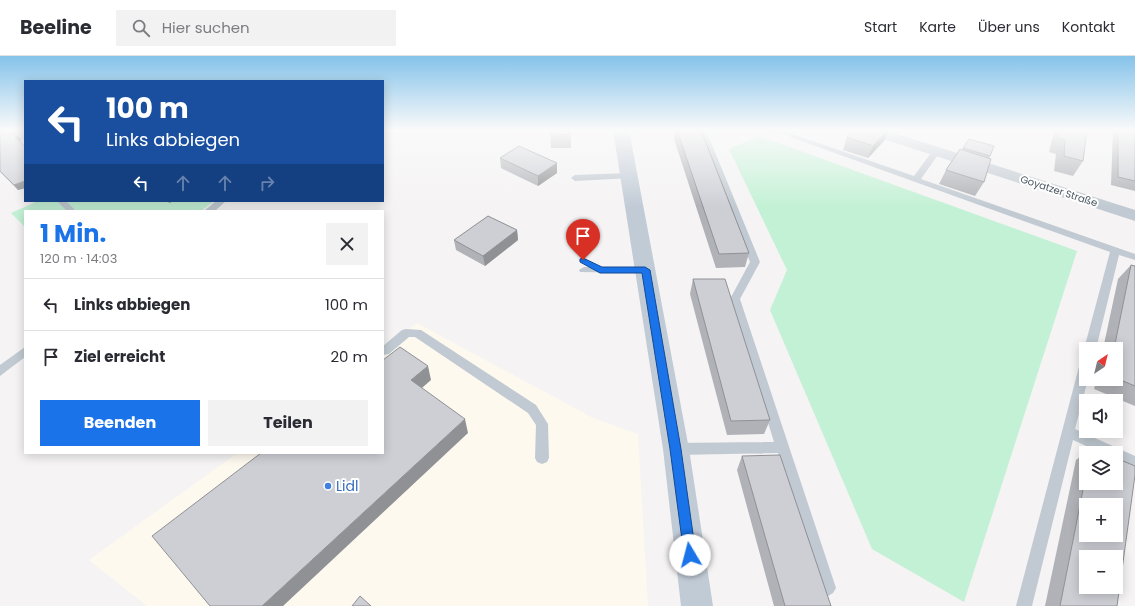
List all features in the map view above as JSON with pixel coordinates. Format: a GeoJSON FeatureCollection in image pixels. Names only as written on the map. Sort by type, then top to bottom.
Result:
{"type":"FeatureCollection","features":[{"type":"Feature","properties":{"kind":"main road"},"geometry":{"type":"LineString","coordinates":[[626,156],[676,449],[697,606]]}},
{"type":"Feature","properties":{"kind":"street","name":"Goyatzer Straße"},"geometry":{"type":"LineString","coordinates":[[947,156],[1135,216]]}},
{"type":"Feature","properties":{"kind":"lane"},"geometry":{"type":"LineString","coordinates":[[712,156],[755,262],[735,299],[828,588]]}},
{"type":"Feature","properties":{"kind":"lane"},"geometry":{"type":"LineString","coordinates":[[847,156],[1135,257]]}},
{"type":"Feature","properties":{"kind":"lane"},"geometry":{"type":"LineString","coordinates":[[916,180],[933,156]]}},
{"type":"Feature","properties":{"kind":"lane"},"geometry":{"type":"LineString","coordinates":[[575,178],[630,176]]}},
{"type":"Feature","properties":{"kind":"lane"},"geometry":{"type":"LineString","coordinates":[[62,202],[71,210]]}},
{"type":"Feature","properties":{"kind":"lane"},"geometry":{"type":"LineString","coordinates":[[209,210],[221,202]]}},
{"type":"Feature","properties":{"kind":"lane"},"geometry":{"type":"LineString","coordinates":[[1092,342],[1115,250]]}},
{"type":"Feature","properties":{"kind":"lane"},"geometry":{"type":"LineString","coordinates":[[584,265],[600,270],[645,270]]}},
{"type":"Feature","properties":{"kind":"lane"},"geometry":{"type":"LineString","coordinates":[[384,351],[406,333],[417,333],[532,409],[542,424],[542,458]]}},
{"type":"Feature","properties":{"kind":"lane"},"geometry":{"type":"LineString","coordinates":[[0,371],[24,353]]}},
{"type":"Feature","properties":{"kind":"lane"},"geometry":{"type":"LineString","coordinates":[[1024,606],[1080,386]]}},
{"type":"Feature","properties":{"kind":"lane"},"geometry":{"type":"LineString","coordinates":[[1068,432],[1099,446]]}},
{"type":"Feature","properties":{"kind":"lane"},"geometry":{"type":"LineString","coordinates":[[676,449],[782,447]]}},
{"type":"Feature","properties":{"kind":"lane"},"geometry":{"type":"LineString","coordinates":[[1123,457],[1135,462]]}},
{"type":"Feature","properties":{"kind":"shaded area"},"geometry":{"type":"Polygon","coordinates":[[[417,323],[593,418],[638,434],[648,606],[147,606],[89,560],[236,454],[384,454],[384,346],[417,323]]]}},
{"type":"Feature","properties":{"kind":"green space"},"geometry":{"type":"Polygon","coordinates":[[[732,156],[813,156],[1077,251],[964,602],[872,549],[770,310],[787,270],[732,156]]]}},
{"type":"Feature","properties":{"kind":"green space"},"geometry":{"type":"Polygon","coordinates":[[[36,202],[213,202],[202,210],[24,210],[24,226],[11,213],[36,202]]]}},
{"type":"Feature","properties":{"kind":"building"},"geometry":{"type":"Polygon","coordinates":[[[0,156],[24,156],[24,181],[14,185],[0,171],[0,156]]]}},
{"type":"Feature","properties":{"kind":"building"},"geometry":{"type":"Polygon","coordinates":[[[504,156],[541,156],[557,163],[538,176],[500,158],[504,156]]]}},
{"type":"Feature","properties":{"kind":"building"},"geometry":{"type":"Polygon","coordinates":[[[686,156],[711,156],[749,253],[719,254],[686,156]]]}},
{"type":"Feature","properties":{"kind":"building"},"geometry":{"type":"Polygon","coordinates":[[[956,156],[981,156],[991,159],[984,182],[946,170],[956,156]]]}},
{"type":"Feature","properties":{"kind":"building"},"geometry":{"type":"Polygon","coordinates":[[[1064,156],[1084,156],[1083,161],[1064,156]]]}},
{"type":"Feature","properties":{"kind":"building"},"geometry":{"type":"Polygon","coordinates":[[[1118,156],[1135,156],[1135,181],[1118,177],[1118,156]]]}},
{"type":"Feature","properties":{"kind":"building"},"geometry":{"type":"Polygon","coordinates":[[[488,216],[517,230],[483,256],[454,240],[488,216]]]}},
{"type":"Feature","properties":{"kind":"building"},"geometry":{"type":"Polygon","coordinates":[[[1131,265],[1135,266],[1135,386],[1123,381],[1123,342],[1115,342],[1131,265]]]}},
{"type":"Feature","properties":{"kind":"building"},"geometry":{"type":"Polygon","coordinates":[[[693,279],[725,279],[770,420],[731,421],[693,279]]]}},
{"type":"Feature","properties":{"kind":"building","name":"Lidl"},"geometry":{"type":"Polygon","coordinates":[[[400,347],[428,366],[411,380],[465,419],[262,606],[210,606],[152,536],[260,454],[384,454],[384,359],[400,347]]]}},
{"type":"Feature","properties":{"kind":"building"},"geometry":{"type":"Polygon","coordinates":[[[780,455],[831,606],[785,606],[742,456],[780,455]]]}},
{"type":"Feature","properties":{"kind":"building"},"geometry":{"type":"Polygon","coordinates":[[[1123,461],[1135,466],[1123,562],[1123,550],[1079,550],[1079,594],[1119,594],[1117,606],[1060,606],[1079,510],[1079,542],[1123,542],[1123,498],[1081,498],[1083,490],[1123,490],[1123,461]]]}},
{"type":"Feature","properties":{"kind":"building"},"geometry":{"type":"Polygon","coordinates":[[[360,596],[371,606],[352,606],[360,596]]]}},
{"type":"Feature","properties":{"kind":"place","name":"Lidl"},"geometry":{"type":"Point","coordinates":[328,486]}},
{"type":"Feature","properties":{"kind":"route"},"geometry":{"type":"LineString","coordinates":[[583,260],[600,270],[645,270],[676,449],[690,555]]}}]}
